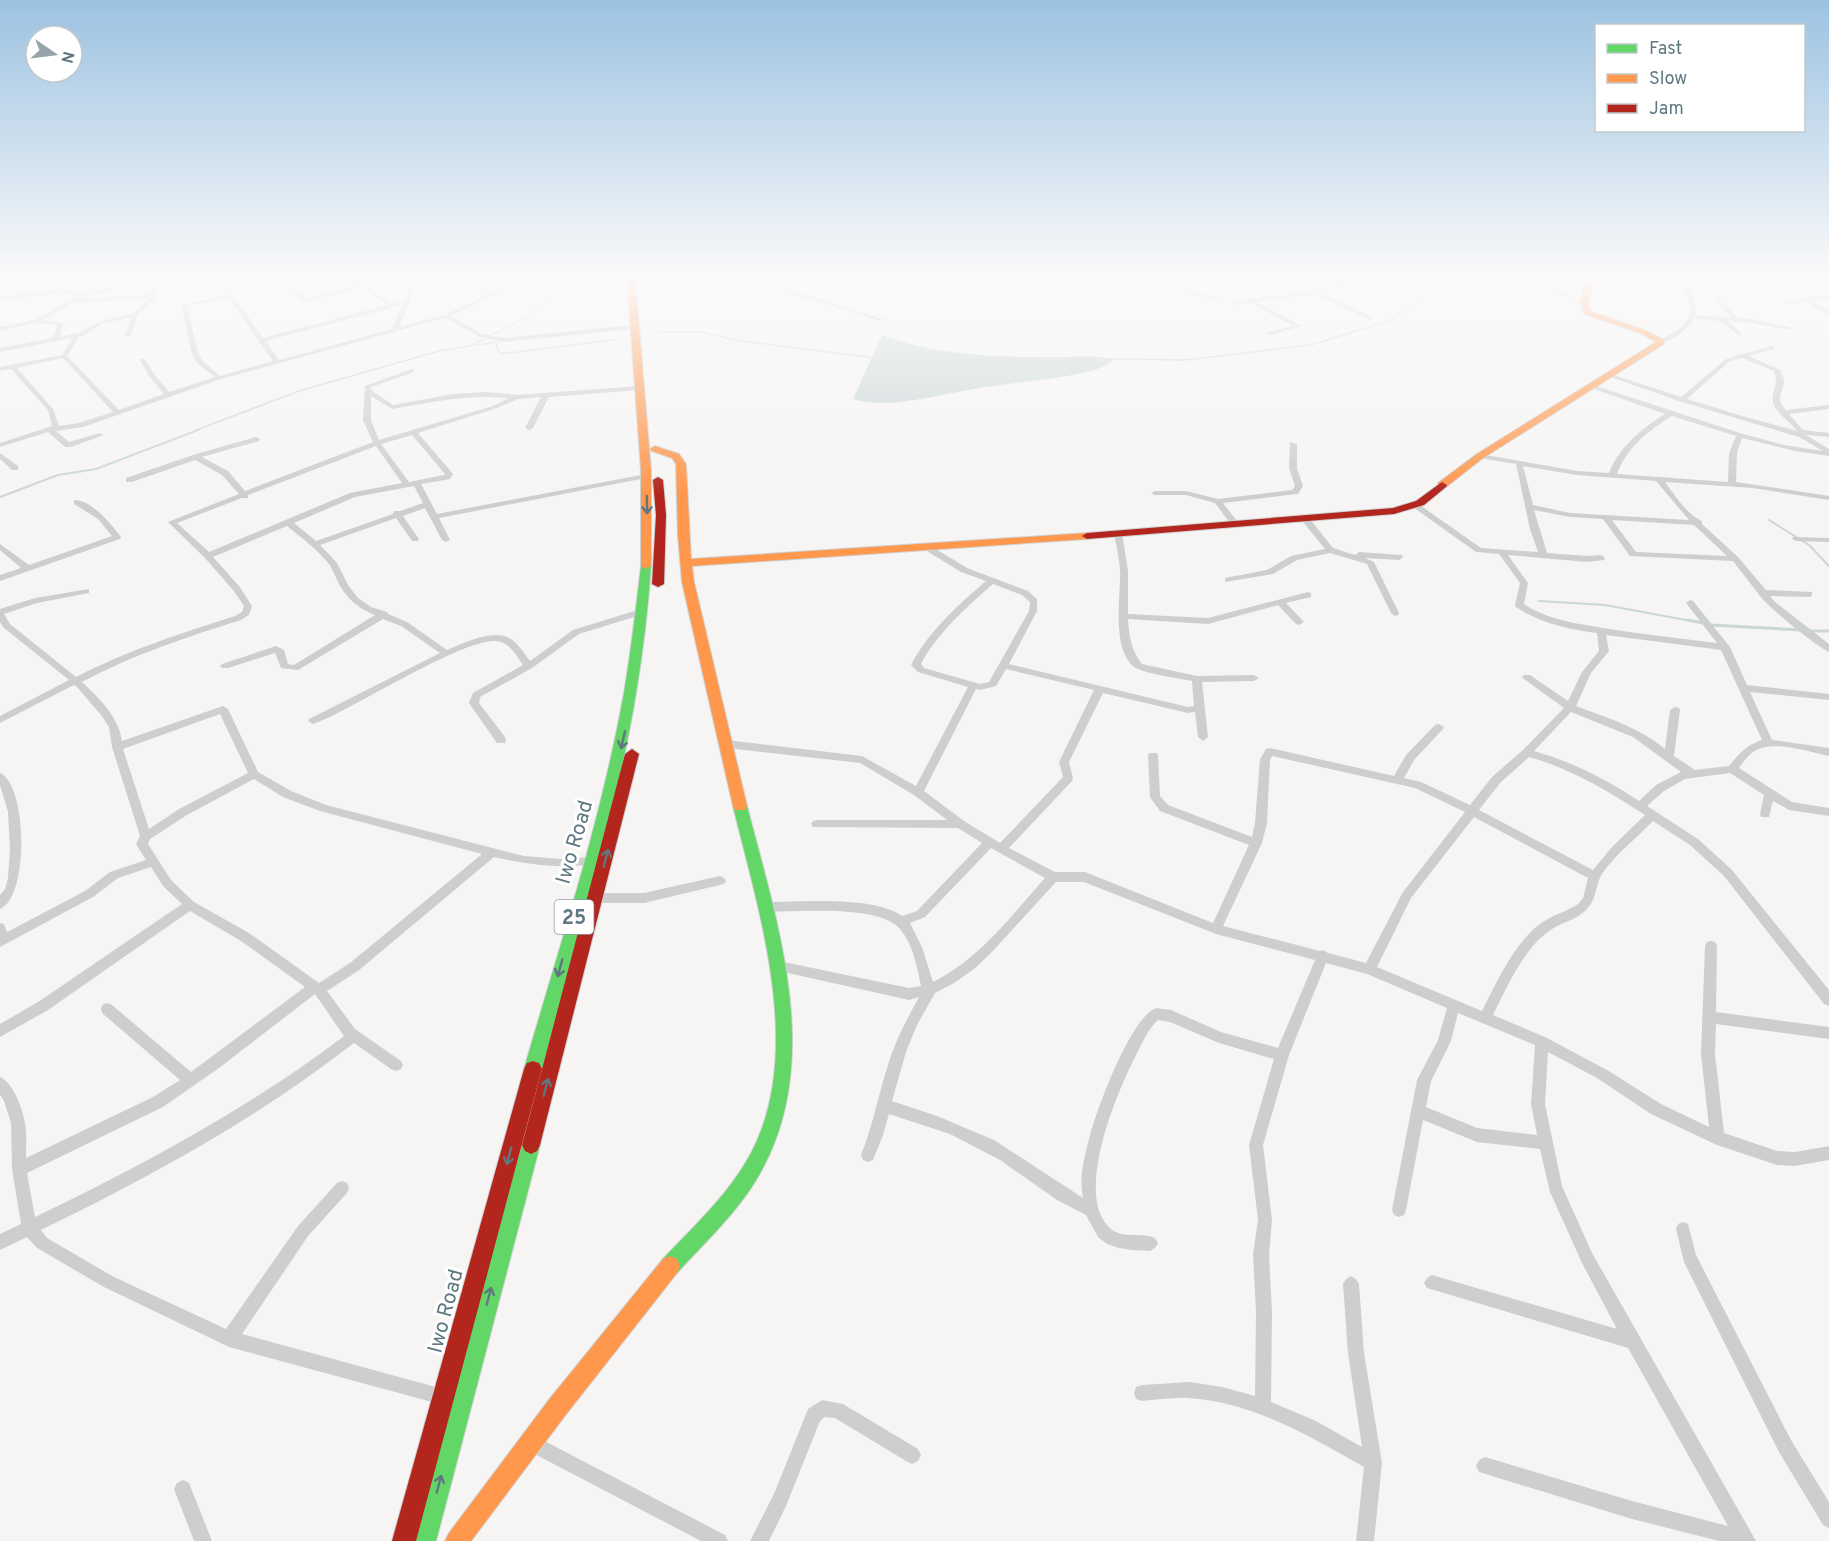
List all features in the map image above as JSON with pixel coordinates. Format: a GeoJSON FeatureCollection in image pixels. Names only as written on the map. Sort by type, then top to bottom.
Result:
{"type":"FeatureCollection","features":[{"type":"Feature","properties":{"kind":"main road","name":"Iwo Road"},"geometry":{"type":"LineString","coordinates":[[424,1541],[596,898],[631,759],[651,647],[657,598],[661,515],[656,449],[640,388],[636,351]]}},
{"type":"Feature","properties":{"kind":"main road","name":"Iwo Road"},"geometry":{"type":"LineString","coordinates":[[404,1541],[631,704],[644,611],[647,530],[647,413],[643,351]]}},
{"type":"Feature","properties":{"kind":"main road"},"geometry":{"type":"LineString","coordinates":[[685,563],[928,548],[1306,520],[1372,514],[1414,505],[1428,498],[1480,456],[1647,351]]}},
{"type":"Feature","properties":{"kind":"main road"},"geometry":{"type":"LineString","coordinates":[[457,1541],[530,1442],[686,1247],[741,1185],[761,1154],[775,1122],[782,1094],[784,1061],[778,966],[727,744],[715,703],[685,563],[681,464],[676,456],[656,449]]}},
{"type":"Feature","properties":{"kind":"main road"},"geometry":{"type":"LineString","coordinates":[[546,1022],[564,1021]]}},
{"type":"Feature","properties":{"kind":"street"},"geometry":{"type":"LineString","coordinates":[[0,369],[64,356],[67,351]]}},
{"type":"Feature","properties":{"kind":"street"},"geometry":{"type":"LineString","coordinates":[[195,351],[198,361],[219,378]]}},
{"type":"Feature","properties":{"kind":"street"},"geometry":{"type":"LineString","coordinates":[[268,351],[277,362]]}},
{"type":"Feature","properties":{"kind":"street"},"geometry":{"type":"LineString","coordinates":[[0,445],[52,429],[80,425],[219,378],[317,351]]}},
{"type":"Feature","properties":{"kind":"street"},"geometry":{"type":"LineString","coordinates":[[1681,400],[1728,360],[1759,351]]}},
{"type":"Feature","properties":{"kind":"street"},"geometry":{"type":"LineString","coordinates":[[1740,355],[1777,370],[1781,379],[1776,402],[1802,434],[1829,453]]}},
{"type":"Feature","properties":{"kind":"street"},"geometry":{"type":"LineString","coordinates":[[64,356],[116,411]]}},
{"type":"Feature","properties":{"kind":"street"},"geometry":{"type":"LineString","coordinates":[[143,360],[151,375],[168,394]]}},
{"type":"Feature","properties":{"kind":"street"},"geometry":{"type":"LineString","coordinates":[[13,367],[51,410],[52,429],[68,445],[100,435]]}},
{"type":"Feature","properties":{"kind":"street"},"geometry":{"type":"LineString","coordinates":[[406,484],[378,443],[366,420],[366,403],[368,386],[412,370]]}},
{"type":"Feature","properties":{"kind":"street"},"geometry":{"type":"LineString","coordinates":[[1608,375],[1681,400],[1802,434],[1829,435]]}},
{"type":"Feature","properties":{"kind":"street"},"geometry":{"type":"LineString","coordinates":[[1590,386],[1669,415],[1740,435],[1803,451],[1829,453]]}},
{"type":"Feature","properties":{"kind":"street"},"geometry":{"type":"LineString","coordinates":[[368,391],[392,407],[453,396],[487,394],[517,397],[640,388]]}},
{"type":"Feature","properties":{"kind":"street"},"geometry":{"type":"LineString","coordinates":[[530,428],[546,395]]}},
{"type":"Feature","properties":{"kind":"street"},"geometry":{"type":"LineString","coordinates":[[0,720],[73,680],[156,644],[238,618],[246,613],[248,606],[236,588],[208,556],[172,522],[245,496],[378,443],[495,407],[517,397]]}},
{"type":"Feature","properties":{"kind":"street"},"geometry":{"type":"LineString","coordinates":[[366,403],[379,399]]}},
{"type":"Feature","properties":{"kind":"street"},"geometry":{"type":"LineString","coordinates":[[1786,412],[1829,407]]}},
{"type":"Feature","properties":{"kind":"street"},"geometry":{"type":"LineString","coordinates":[[1612,476],[1620,456],[1649,426],[1669,415]]}},
{"type":"Feature","properties":{"kind":"street"},"geometry":{"type":"LineString","coordinates":[[208,556],[353,495],[406,484],[417,484],[449,474],[413,432]]}},
{"type":"Feature","properties":{"kind":"street"},"geometry":{"type":"LineString","coordinates":[[1732,484],[1733,453],[1740,435]]}},
{"type":"Feature","properties":{"kind":"street"},"geometry":{"type":"LineString","coordinates":[[129,480],[256,439]]}},
{"type":"Feature","properties":{"kind":"street"},"geometry":{"type":"LineString","coordinates":[[1155,493],[1186,493],[1218,501],[1298,490],[1293,468],[1293,444]]}},
{"type":"Feature","properties":{"kind":"street"},"geometry":{"type":"LineString","coordinates":[[0,455],[15,468]]}},
{"type":"Feature","properties":{"kind":"street"},"geometry":{"type":"LineString","coordinates":[[1480,456],[1612,476],[1732,484],[1829,498]]}},
{"type":"Feature","properties":{"kind":"street"},"geometry":{"type":"LineString","coordinates":[[196,457],[225,473],[245,496]]}},
{"type":"Feature","properties":{"kind":"street"},"geometry":{"type":"LineString","coordinates":[[1520,463],[1529,507],[1543,555]]}},
{"type":"Feature","properties":{"kind":"street"},"geometry":{"type":"LineString","coordinates":[[434,517],[646,476]]}},
{"type":"Feature","properties":{"kind":"street"},"geometry":{"type":"LineString","coordinates":[[1659,480],[1679,506],[1735,560],[1761,593],[1829,649]]}},
{"type":"Feature","properties":{"kind":"street"},"geometry":{"type":"LineString","coordinates":[[417,484],[446,540]]}},
{"type":"Feature","properties":{"kind":"street"},"geometry":{"type":"LineString","coordinates":[[1218,501],[1236,525]]}},
{"type":"Feature","properties":{"kind":"street"},"geometry":{"type":"LineString","coordinates":[[0,578],[117,537],[101,517],[77,502]]}},
{"type":"Feature","properties":{"kind":"street"},"geometry":{"type":"LineString","coordinates":[[315,544],[397,513],[426,505]]}},
{"type":"Feature","properties":{"kind":"street"},"geometry":{"type":"LineString","coordinates":[[1414,505],[1479,550],[1503,554],[1601,558]]}},
{"type":"Feature","properties":{"kind":"street"},"geometry":{"type":"LineString","coordinates":[[1529,507],[1559,514],[1607,519],[1699,523]]}},
{"type":"Feature","properties":{"kind":"street"},"geometry":{"type":"LineString","coordinates":[[397,513],[415,539]]}},
{"type":"Feature","properties":{"kind":"street"},"geometry":{"type":"LineString","coordinates":[[1607,519],[1633,554],[1735,560]]}},
{"type":"Feature","properties":{"kind":"street"},"geometry":{"type":"LineString","coordinates":[[1306,520],[1330,550]]}},
{"type":"Feature","properties":{"kind":"street"},"geometry":{"type":"LineString","coordinates":[[288,522],[315,544],[334,565],[344,586],[355,600],[368,609],[384,614],[447,654]]}},
{"type":"Feature","properties":{"kind":"street"},"geometry":{"type":"LineString","coordinates":[[1118,533],[1124,569],[1123,616],[1129,653],[1133,661],[1147,668],[1197,679],[1254,678]]}},
{"type":"Feature","properties":{"kind":"street"},"geometry":{"type":"LineString","coordinates":[[1796,539],[1829,540]]}},
{"type":"Feature","properties":{"kind":"street"},"geometry":{"type":"LineString","coordinates":[[0,546],[27,568]]}},
{"type":"Feature","properties":{"kind":"street"},"geometry":{"type":"LineString","coordinates":[[928,548],[964,570],[1025,592],[1034,601],[1033,611],[1006,666],[993,684],[973,686],[930,674],[916,665],[926,649],[972,596],[991,581]]}},
{"type":"Feature","properties":{"kind":"street"},"geometry":{"type":"LineString","coordinates":[[1228,580],[1270,572],[1294,558],[1330,550],[1363,558],[1374,568],[1395,613]]}},
{"type":"Feature","properties":{"kind":"street"},"geometry":{"type":"LineString","coordinates":[[1352,556],[1377,554],[1399,557]]}},
{"type":"Feature","properties":{"kind":"street"},"geometry":{"type":"LineString","coordinates":[[1503,554],[1510,567],[1523,580],[1519,600],[1523,608],[1555,622],[1725,647]]}},
{"type":"Feature","properties":{"kind":"street"},"geometry":{"type":"LineString","coordinates":[[86,591],[35,600],[0,614],[4,628],[73,680],[106,714],[118,736],[117,747],[131,799],[146,836]]}},
{"type":"Feature","properties":{"kind":"street"},"geometry":{"type":"LineString","coordinates":[[1761,593],[1809,594]]}},
{"type":"Feature","properties":{"kind":"street"},"geometry":{"type":"LineString","coordinates":[[1123,616],[1208,621],[1308,595]]}},
{"type":"Feature","properties":{"kind":"street"},"geometry":{"type":"LineString","coordinates":[[1281,603],[1299,622]]}},
{"type":"Feature","properties":{"kind":"street"},"geometry":{"type":"LineString","coordinates":[[1690,603],[1725,647],[1768,743]]}},
{"type":"Feature","properties":{"kind":"street"},"geometry":{"type":"LineString","coordinates":[[501,740],[473,699],[529,666],[576,632],[644,611]]}},
{"type":"Feature","properties":{"kind":"street"},"geometry":{"type":"LineString","coordinates":[[225,666],[276,649],[281,652],[284,666],[295,668],[384,614]]}},
{"type":"Feature","properties":{"kind":"street"},"geometry":{"type":"LineString","coordinates":[[1369,969],[1407,895],[1441,854],[1471,810],[1496,780],[1527,753],[1570,707],[1587,672],[1604,651],[1600,630]]}},
{"type":"Feature","properties":{"kind":"street"},"geometry":{"type":"LineString","coordinates":[[313,721],[447,654],[481,641],[501,638],[508,641],[529,666]]}},
{"type":"Feature","properties":{"kind":"street"},"geometry":{"type":"LineString","coordinates":[[1006,666],[1178,708],[1199,708]]}},
{"type":"Feature","properties":{"kind":"street"},"geometry":{"type":"LineString","coordinates":[[1527,677],[1548,689],[1570,707],[1588,712],[1643,738],[1669,755],[1680,771],[1695,775],[1732,769],[1746,752],[1756,745],[1768,743],[1829,752]]}},
{"type":"Feature","properties":{"kind":"street"},"geometry":{"type":"LineString","coordinates":[[1197,679],[1203,737]]}},
{"type":"Feature","properties":{"kind":"street"},"geometry":{"type":"LineString","coordinates":[[918,792],[973,686]]}},
{"type":"Feature","properties":{"kind":"street"},"geometry":{"type":"LineString","coordinates":[[1744,688],[1829,697]]}},
{"type":"Feature","properties":{"kind":"street"},"geometry":{"type":"LineString","coordinates":[[1001,849],[1068,778],[1064,762],[1100,690]]}},
{"type":"Feature","properties":{"kind":"street"},"geometry":{"type":"LineString","coordinates":[[117,747],[222,709],[254,774],[287,795],[324,808],[524,860],[590,861]]}},
{"type":"Feature","properties":{"kind":"street"},"geometry":{"type":"LineString","coordinates":[[1669,755],[1675,710]]}},
{"type":"Feature","properties":{"kind":"street"},"geometry":{"type":"LineString","coordinates":[[1398,779],[1410,758],[1439,727]]}},
{"type":"Feature","properties":{"kind":"street"},"geometry":{"type":"LineString","coordinates":[[727,744],[862,760],[918,792],[960,824],[1053,878],[1085,877],[1216,929],[1323,955],[1369,969],[1542,1042],[1602,1074],[1656,1109],[1717,1138],[1777,1158],[1795,1159],[1829,1152]]}},
{"type":"Feature","properties":{"kind":"street"},"geometry":{"type":"LineString","coordinates":[[1216,929],[1256,843],[1261,823],[1263,772],[1267,752],[1298,756],[1398,779],[1471,810],[1595,876]]}},
{"type":"Feature","properties":{"kind":"street"},"geometry":{"type":"LineString","coordinates":[[1527,753],[1585,773],[1681,832],[1728,873],[1829,1000]]}},
{"type":"Feature","properties":{"kind":"street"},"geometry":{"type":"LineString","coordinates":[[1153,756],[1155,797],[1164,808],[1256,843]]}},
{"type":"Feature","properties":{"kind":"street"},"geometry":{"type":"LineString","coordinates":[[1732,769],[1769,795],[1798,810],[1829,812]]}},
{"type":"Feature","properties":{"kind":"street"},"geometry":{"type":"LineString","coordinates":[[1640,806],[1680,771]]}},
{"type":"Feature","properties":{"kind":"street"},"geometry":{"type":"LineString","coordinates":[[254,774],[183,812],[146,836],[142,844],[167,883],[190,905],[245,937],[317,988],[354,1036],[396,1065]]}},
{"type":"Feature","properties":{"kind":"street"},"geometry":{"type":"LineString","coordinates":[[0,777],[10,794],[15,848],[11,888],[0,904]]}},
{"type":"Feature","properties":{"kind":"street"},"geometry":{"type":"LineString","coordinates":[[1765,814],[1769,795]]}},
{"type":"Feature","properties":{"kind":"street"},"geometry":{"type":"LineString","coordinates":[[1485,1018],[1517,960],[1542,929],[1560,917],[1581,909],[1590,897],[1595,876],[1615,849],[1653,814]]}},
{"type":"Feature","properties":{"kind":"street"},"geometry":{"type":"LineString","coordinates":[[817,824],[960,824]]}},
{"type":"Feature","properties":{"kind":"street"},"geometry":{"type":"LineString","coordinates":[[902,921],[921,914],[990,842]]}},
{"type":"Feature","properties":{"kind":"street"},"geometry":{"type":"LineString","coordinates":[[19,1169],[148,1107],[214,1065],[317,988],[354,967],[492,852]]}},
{"type":"Feature","properties":{"kind":"street"},"geometry":{"type":"LineString","coordinates":[[1,937],[89,894],[114,875],[152,862]]}},
{"type":"Feature","properties":{"kind":"street"},"geometry":{"type":"LineString","coordinates":[[778,966],[909,994],[929,992],[948,982],[985,950],[1053,878]]}},
{"type":"Feature","properties":{"kind":"street"},"geometry":{"type":"LineString","coordinates":[[596,898],[644,898],[720,881]]}},
{"type":"Feature","properties":{"kind":"street"},"geometry":{"type":"LineString","coordinates":[[0,1031],[43,1006],[190,905]]}},
{"type":"Feature","properties":{"kind":"street"},"geometry":{"type":"LineString","coordinates":[[764,907],[874,909],[902,921],[912,938],[929,992]]}},
{"type":"Feature","properties":{"kind":"street"},"geometry":{"type":"LineString","coordinates":[[1711,946],[1708,1053],[1717,1138]]}},
{"type":"Feature","properties":{"kind":"street"},"geometry":{"type":"LineString","coordinates":[[1263,1405],[1264,1312],[1261,1254],[1265,1220],[1256,1145],[1282,1055],[1323,955]]}},
{"type":"Feature","properties":{"kind":"street"},"geometry":{"type":"LineString","coordinates":[[868,1155],[885,1106],[898,1054],[916,1012],[929,992]]}},
{"type":"Feature","properties":{"kind":"street"},"geometry":{"type":"LineString","coordinates":[[1399,1210],[1424,1080],[1444,1041],[1455,1005]]}},
{"type":"Feature","properties":{"kind":"street"},"geometry":{"type":"LineString","coordinates":[[107,1009],[189,1080]]}},
{"type":"Feature","properties":{"kind":"street"},"geometry":{"type":"LineString","coordinates":[[1150,1243],[1118,1241],[1104,1234],[1090,1209],[1091,1160],[1104,1109],[1124,1064],[1153,1016],[1172,1016],[1219,1037],[1282,1055]]}},
{"type":"Feature","properties":{"kind":"street"},"geometry":{"type":"LineString","coordinates":[[1710,1017],[1829,1033]]}},
{"type":"Feature","properties":{"kind":"street"},"geometry":{"type":"LineString","coordinates":[[0,1242],[208,1137],[305,1075],[354,1036]]}},
{"type":"Feature","properties":{"kind":"street"},"geometry":{"type":"LineString","coordinates":[[1542,1042],[1538,1104],[1544,1143],[1555,1187],[1587,1258],[1747,1540]]}},
{"type":"Feature","properties":{"kind":"street"},"geometry":{"type":"LineString","coordinates":[[0,1083],[10,1098],[18,1123],[19,1169],[29,1228],[42,1243],[64,1257],[229,1339],[443,1397]]}},
{"type":"Feature","properties":{"kind":"street"},"geometry":{"type":"LineString","coordinates":[[885,1106],[920,1115],[970,1136],[1019,1164],[1060,1196],[1090,1209]]}},
{"type":"Feature","properties":{"kind":"street"},"geometry":{"type":"LineString","coordinates":[[1418,1111],[1477,1135],[1544,1143]]}},
{"type":"Feature","properties":{"kind":"street"},"geometry":{"type":"LineString","coordinates":[[229,1339],[303,1232],[342,1188]]}},
{"type":"Feature","properties":{"kind":"street"},"geometry":{"type":"LineString","coordinates":[[1683,1229],[1689,1257],[1785,1446],[1829,1519]]}},
{"type":"Feature","properties":{"kind":"street"},"geometry":{"type":"LineString","coordinates":[[1432,1283],[1633,1342]]}},
{"type":"Feature","properties":{"kind":"street"},"geometry":{"type":"LineString","coordinates":[[1351,1284],[1356,1353],[1373,1463],[1365,1541]]}},
{"type":"Feature","properties":{"kind":"street"},"geometry":{"type":"LineString","coordinates":[[1142,1393],[1196,1390],[1263,1405],[1373,1463]]}},
{"type":"Feature","properties":{"kind":"street"},"geometry":{"type":"LineString","coordinates":[[759,1541],[780,1500],[814,1415],[822,1408],[837,1410],[912,1455]]}},
{"type":"Feature","properties":{"kind":"street"},"geometry":{"type":"LineString","coordinates":[[530,1442],[720,1541]]}},
{"type":"Feature","properties":{"kind":"street"},"geometry":{"type":"LineString","coordinates":[[1485,1466],[1632,1510],[1747,1540]]}},
{"type":"Feature","properties":{"kind":"street"},"geometry":{"type":"LineString","coordinates":[[183,1489],[203,1541]]}},
{"type":"Feature","properties":{"kind":"shaded area"},"geometry":{"type":"Polygon","coordinates":[[[875,351],[947,351],[1001,356],[1087,356],[1115,359],[1098,369],[1081,373],[900,402],[867,402],[853,399],[875,351]]]}},
{"type":"Feature","properties":{"kind":"waterway"},"geometry":{"type":"LineString","coordinates":[[194,431],[299,391],[440,351]]}},
{"type":"Feature","properties":{"kind":"waterway"},"geometry":{"type":"LineString","coordinates":[[498,351],[499,353],[527,351]]}},
{"type":"Feature","properties":{"kind":"waterway"},"geometry":{"type":"LineString","coordinates":[[819,351],[874,358]]}},
{"type":"Feature","properties":{"kind":"waterway"},"geometry":{"type":"LineString","coordinates":[[1114,359],[1185,360],[1261,351]]}},
{"type":"Feature","properties":{"kind":"waterway"},"geometry":{"type":"LineString","coordinates":[[0,497],[58,475],[96,469],[198,430]]}},
{"type":"Feature","properties":{"kind":"waterway"},"geometry":{"type":"LineString","coordinates":[[1769,520],[1809,545],[1829,566]]}},
{"type":"Feature","properties":{"kind":"waterway"},"geometry":{"type":"LineString","coordinates":[[1539,601],[1605,605],[1697,622]]}},
{"type":"Feature","properties":{"kind":"waterway"},"geometry":{"type":"LineString","coordinates":[[1688,620],[1703,623]]}},
{"type":"Feature","properties":{"kind":"waterway"},"geometry":{"type":"LineString","coordinates":[[1710,625],[1802,630]]}},
{"type":"Feature","properties":{"kind":"waterway"},"geometry":{"type":"LineString","coordinates":[[1809,631],[1829,631]]}},
{"type":"Feature","properties":{"kind":"traffic: fast"},"geometry":{"type":"LineString","coordinates":[[533,1069],[586,882],[617,757],[640,630],[646,566]]}},
{"type":"Feature","properties":{"kind":"traffic: fast"},"geometry":{"type":"LineString","coordinates":[[670,1266],[731,1199],[752,1169],[761,1153],[776,1112],[783,1069],[784,1025],[772,935],[740,806]]}},
{"type":"Feature","properties":{"kind":"traffic: fast"},"geometry":{"type":"LineString","coordinates":[[424,1541],[531,1145]]}},
{"type":"Feature","properties":{"kind":"traffic: slow"},"geometry":{"type":"LineString","coordinates":[[637,351],[646,470],[646,566]]}},
{"type":"Feature","properties":{"kind":"traffic: slow"},"geometry":{"type":"LineString","coordinates":[[1442,485],[1480,456],[1647,351]]}},
{"type":"Feature","properties":{"kind":"traffic: slow"},"geometry":{"type":"LineString","coordinates":[[655,449],[676,456],[681,464],[683,536],[688,582],[740,806]]}},
{"type":"Feature","properties":{"kind":"traffic: slow"},"geometry":{"type":"LineString","coordinates":[[685,563],[1087,536]]}},
{"type":"Feature","properties":{"kind":"traffic: slow"},"geometry":{"type":"LineString","coordinates":[[457,1541],[556,1409],[670,1266]]}},
{"type":"Feature","properties":{"kind":"traffic: jam"},"geometry":{"type":"LineString","coordinates":[[658,480],[661,515],[658,584]]}},
{"type":"Feature","properties":{"kind":"traffic: jam"},"geometry":{"type":"LineString","coordinates":[[1087,536],[1394,511],[1420,503],[1442,485]]}},
{"type":"Feature","properties":{"kind":"traffic: jam"},"geometry":{"type":"LineString","coordinates":[[531,1145],[632,754]]}},
{"type":"Feature","properties":{"kind":"traffic: jam"},"geometry":{"type":"LineString","coordinates":[[404,1541],[533,1069]]}}]}
